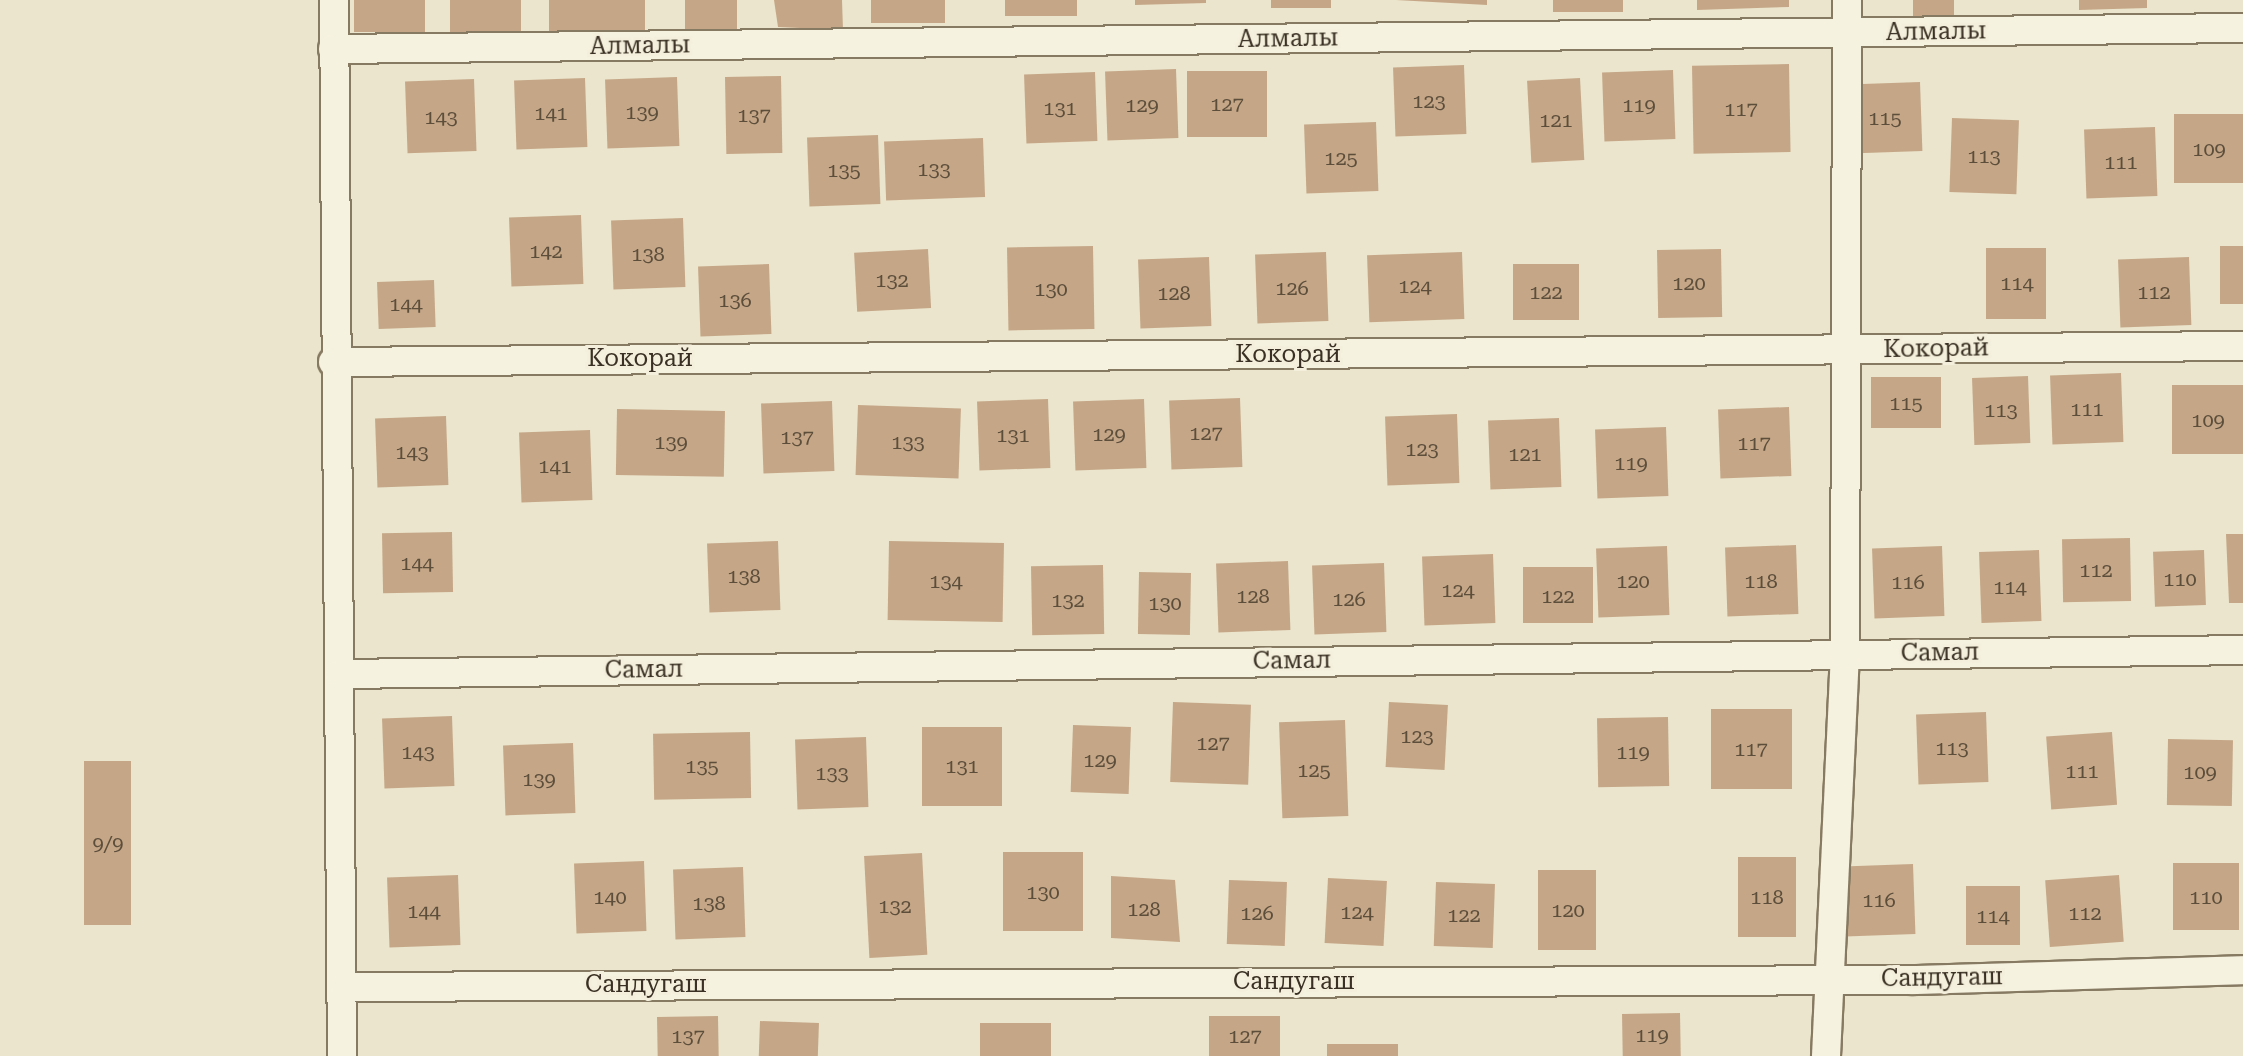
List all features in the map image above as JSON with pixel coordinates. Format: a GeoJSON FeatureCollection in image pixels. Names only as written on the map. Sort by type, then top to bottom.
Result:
{"type":"FeatureCollection","features":[{"type":"Feature","properties":{"kind":"street"},"geometry":{"type":"LineString","coordinates":[[334,0],[333,362],[345,987],[342,1056]]}},
{"type":"Feature","properties":{"kind":"street"},"geometry":{"type":"LineString","coordinates":[[1826,1056],[1827,979],[1845,654],[1843,350],[1847,0]]}},
{"type":"Feature","properties":{"kind":"street","name":"Алмалы"},"geometry":{"type":"LineString","coordinates":[[333,49],[2243,28]]}},
{"type":"Feature","properties":{"kind":"street","name":"Кокорай"},"geometry":{"type":"LineString","coordinates":[[333,362],[2243,346]]}},
{"type":"Feature","properties":{"kind":"street","name":"Самал"},"geometry":{"type":"LineString","coordinates":[[340,674],[2243,650]]}},
{"type":"Feature","properties":{"kind":"street","name":"Сандугаш"},"geometry":{"type":"LineString","coordinates":[[345,987],[1827,979],[2243,970]]}},
{"type":"Feature","properties":{"kind":"building"},"geometry":{"type":"Polygon","coordinates":[[[354,0],[425,0],[425,32],[354,32],[354,0]]]}},
{"type":"Feature","properties":{"kind":"building"},"geometry":{"type":"Polygon","coordinates":[[[450,0],[521,0],[521,33],[450,33],[450,0]]]}},
{"type":"Feature","properties":{"kind":"building"},"geometry":{"type":"Polygon","coordinates":[[[549,0],[645,0],[645,31],[549,31],[549,0]]]}},
{"type":"Feature","properties":{"kind":"building"},"geometry":{"type":"Polygon","coordinates":[[[685,0],[737,0],[737,29],[685,29],[685,0]]]}},
{"type":"Feature","properties":{"kind":"building"},"geometry":{"type":"Polygon","coordinates":[[[774,0],[842,0],[843,30],[778,27],[774,0]]]}},
{"type":"Feature","properties":{"kind":"building"},"geometry":{"type":"Polygon","coordinates":[[[871,0],[945,0],[945,23],[871,23],[871,0]]]}},
{"type":"Feature","properties":{"kind":"building"},"geometry":{"type":"Polygon","coordinates":[[[1005,0],[1077,0],[1077,16],[1005,16],[1005,0]]]}},
{"type":"Feature","properties":{"kind":"building"},"geometry":{"type":"Polygon","coordinates":[[[1135,0],[1206,0],[1206,3],[1135,5],[1135,0]]]}},
{"type":"Feature","properties":{"kind":"building"},"geometry":{"type":"Polygon","coordinates":[[[1271,0],[1331,0],[1331,8],[1271,8],[1271,0]]]}},
{"type":"Feature","properties":{"kind":"building"},"geometry":{"type":"Polygon","coordinates":[[[1396,0],[1487,0],[1487,5],[1396,0]]]}},
{"type":"Feature","properties":{"kind":"building"},"geometry":{"type":"Polygon","coordinates":[[[1553,0],[1623,0],[1623,12],[1553,12],[1553,0]]]}},
{"type":"Feature","properties":{"kind":"building"},"geometry":{"type":"Polygon","coordinates":[[[1697,0],[1789,0],[1789,7],[1697,10],[1697,0]]]}},
{"type":"Feature","properties":{"kind":"building"},"geometry":{"type":"Polygon","coordinates":[[[1913,0],[1954,0],[1954,17],[1913,17],[1913,0]]]}},
{"type":"Feature","properties":{"kind":"building"},"geometry":{"type":"Polygon","coordinates":[[[2079,0],[2147,0],[2147,8],[2079,10],[2079,0]]]}},
{"type":"Feature","properties":{"kind":"building"},"geometry":{"type":"Polygon","coordinates":[[[1789,64],[1791,152],[1694,154],[1692,66],[1789,64]]]}},
{"type":"Feature","properties":{"kind":"building"},"geometry":{"type":"Polygon","coordinates":[[[1464,65],[1466,134],[1395,136],[1393,67],[1464,65]]]}},
{"type":"Feature","properties":{"kind":"building"},"geometry":{"type":"Polygon","coordinates":[[[1176,69],[1178,138],[1107,140],[1105,71],[1176,69]]]}},
{"type":"Feature","properties":{"kind":"building"},"geometry":{"type":"Polygon","coordinates":[[[1673,70],[1675,139],[1604,141],[1602,72],[1673,70]]]}},
{"type":"Feature","properties":{"kind":"building"},"geometry":{"type":"Polygon","coordinates":[[[1187,71],[1267,71],[1267,137],[1187,137],[1187,71]]]}},
{"type":"Feature","properties":{"kind":"building"},"geometry":{"type":"Polygon","coordinates":[[[1095,72],[1097,141],[1026,143],[1024,74],[1095,72]]]}},
{"type":"Feature","properties":{"kind":"building"},"geometry":{"type":"Polygon","coordinates":[[[781,76],[782,153],[726,154],[725,77],[781,76]]]}},
{"type":"Feature","properties":{"kind":"building"},"geometry":{"type":"Polygon","coordinates":[[[677,77],[679,146],[607,148],[605,80],[677,77]]]}},
{"type":"Feature","properties":{"kind":"building"},"geometry":{"type":"Polygon","coordinates":[[[585,78],[587,147],[516,149],[514,80],[585,78]]]}},
{"type":"Feature","properties":{"kind":"building"},"geometry":{"type":"Polygon","coordinates":[[[1580,78],[1584,160],[1531,163],[1527,81],[1580,78]]]}},
{"type":"Feature","properties":{"kind":"building"},"geometry":{"type":"Polygon","coordinates":[[[474,79],[477,151],[408,153],[405,81],[474,79]]]}},
{"type":"Feature","properties":{"kind":"building"},"geometry":{"type":"Polygon","coordinates":[[[1920,82],[1922,151],[1850,153],[1848,85],[1920,82]]]}},
{"type":"Feature","properties":{"kind":"building"},"geometry":{"type":"Polygon","coordinates":[[[2174,114],[2243,114],[2243,183],[2174,183],[2174,114]]]}},
{"type":"Feature","properties":{"kind":"building"},"geometry":{"type":"Polygon","coordinates":[[[1952,118],[2019,120],[2016,194],[1949,192],[1952,118]]]}},
{"type":"Feature","properties":{"kind":"building"},"geometry":{"type":"Polygon","coordinates":[[[1376,122],[1378,191],[1306,193],[1304,125],[1376,122]]]}},
{"type":"Feature","properties":{"kind":"building"},"geometry":{"type":"Polygon","coordinates":[[[2155,127],[2157,196],[2086,198],[2084,129],[2155,127]]]}},
{"type":"Feature","properties":{"kind":"building"},"geometry":{"type":"Polygon","coordinates":[[[878,135],[880,204],[809,206],[807,137],[878,135]]]}},
{"type":"Feature","properties":{"kind":"building"},"geometry":{"type":"Polygon","coordinates":[[[983,138],[985,197],[886,200],[884,141],[983,138]]]}},
{"type":"Feature","properties":{"kind":"building"},"geometry":{"type":"Polygon","coordinates":[[[581,215],[583,284],[511,286],[509,218],[581,215]]]}},
{"type":"Feature","properties":{"kind":"building"},"geometry":{"type":"Polygon","coordinates":[[[683,218],[685,287],[613,289],[611,221],[683,218]]]}},
{"type":"Feature","properties":{"kind":"building"},"geometry":{"type":"Polygon","coordinates":[[[1093,246],[1094,329],[1008,330],[1007,248],[1093,246]]]}},
{"type":"Feature","properties":{"kind":"building"},"geometry":{"type":"Polygon","coordinates":[[[2220,246],[2243,246],[2243,304],[2220,304],[2220,246]]]}},
{"type":"Feature","properties":{"kind":"building"},"geometry":{"type":"Polygon","coordinates":[[[1986,248],[2046,248],[2046,319],[1986,319],[1986,248]]]}},
{"type":"Feature","properties":{"kind":"building"},"geometry":{"type":"Polygon","coordinates":[[[928,249],[931,308],[857,312],[854,253],[928,249]]]}},
{"type":"Feature","properties":{"kind":"building"},"geometry":{"type":"Polygon","coordinates":[[[1721,249],[1722,317],[1658,318],[1657,250],[1721,249]]]}},
{"type":"Feature","properties":{"kind":"building"},"geometry":{"type":"Polygon","coordinates":[[[1326,252],[1328,321],[1257,323],[1255,254],[1326,252]]]}},
{"type":"Feature","properties":{"kind":"building"},"geometry":{"type":"Polygon","coordinates":[[[1462,252],[1464,319],[1369,322],[1367,255],[1462,252]]]}},
{"type":"Feature","properties":{"kind":"building"},"geometry":{"type":"Polygon","coordinates":[[[1209,257],[1211,326],[1140,328],[1138,259],[1209,257]]]}},
{"type":"Feature","properties":{"kind":"building"},"geometry":{"type":"Polygon","coordinates":[[[2189,257],[2191,325],[2120,327],[2118,259],[2189,257]]]}},
{"type":"Feature","properties":{"kind":"building"},"geometry":{"type":"Polygon","coordinates":[[[769,264],[771,334],[700,336],[698,266],[769,264]]]}},
{"type":"Feature","properties":{"kind":"building"},"geometry":{"type":"Polygon","coordinates":[[[1513,264],[1579,264],[1579,320],[1513,320],[1513,264]]]}},
{"type":"Feature","properties":{"kind":"building"},"geometry":{"type":"Polygon","coordinates":[[[434,280],[436,327],[379,329],[377,282],[434,280]]]}},
{"type":"Feature","properties":{"kind":"building"},"geometry":{"type":"Polygon","coordinates":[[[2121,373],[2123,442],[2052,444],[2050,375],[2121,373]]]}},
{"type":"Feature","properties":{"kind":"building"},"geometry":{"type":"Polygon","coordinates":[[[2028,376],[2030,443],[1974,445],[1972,378],[2028,376]]]}},
{"type":"Feature","properties":{"kind":"building"},"geometry":{"type":"Polygon","coordinates":[[[1871,377],[1941,377],[1941,428],[1871,428],[1871,377]]]}},
{"type":"Feature","properties":{"kind":"building"},"geometry":{"type":"Polygon","coordinates":[[[2172,385],[2243,385],[2243,454],[2172,454],[2172,385]]]}},
{"type":"Feature","properties":{"kind":"building"},"geometry":{"type":"Polygon","coordinates":[[[1240,398],[1242,467],[1171,469],[1169,400],[1240,398]]]}},
{"type":"Feature","properties":{"kind":"building"},"geometry":{"type":"Polygon","coordinates":[[[1048,399],[1050,468],[979,470],[977,401],[1048,399]]]}},
{"type":"Feature","properties":{"kind":"building"},"geometry":{"type":"Polygon","coordinates":[[[1144,399],[1146,468],[1075,470],[1073,401],[1144,399]]]}},
{"type":"Feature","properties":{"kind":"building"},"geometry":{"type":"Polygon","coordinates":[[[832,401],[834,471],[763,473],[761,403],[832,401]]]}},
{"type":"Feature","properties":{"kind":"building"},"geometry":{"type":"Polygon","coordinates":[[[858,405],[961,409],[958,479],[856,475],[858,405]]]}},
{"type":"Feature","properties":{"kind":"building"},"geometry":{"type":"Polygon","coordinates":[[[1789,407],[1791,476],[1720,478],[1718,409],[1789,407]]]}},
{"type":"Feature","properties":{"kind":"building"},"geometry":{"type":"Polygon","coordinates":[[[617,409],[725,411],[724,477],[616,475],[617,409]]]}},
{"type":"Feature","properties":{"kind":"building"},"geometry":{"type":"Polygon","coordinates":[[[1457,414],[1459,483],[1387,485],[1385,417],[1457,414]]]}},
{"type":"Feature","properties":{"kind":"building"},"geometry":{"type":"Polygon","coordinates":[[[446,416],[448,485],[377,487],[375,418],[446,416]]]}},
{"type":"Feature","properties":{"kind":"building"},"geometry":{"type":"Polygon","coordinates":[[[1559,418],[1561,487],[1490,489],[1488,420],[1559,418]]]}},
{"type":"Feature","properties":{"kind":"building"},"geometry":{"type":"Polygon","coordinates":[[[1666,427],[1668,496],[1597,498],[1595,429],[1666,427]]]}},
{"type":"Feature","properties":{"kind":"building"},"geometry":{"type":"Polygon","coordinates":[[[590,430],[592,500],[521,502],[519,432],[590,430]]]}},
{"type":"Feature","properties":{"kind":"building"},"geometry":{"type":"Polygon","coordinates":[[[452,532],[453,592],[383,593],[382,533],[452,532]]]}},
{"type":"Feature","properties":{"kind":"building"},"geometry":{"type":"Polygon","coordinates":[[[2226,534],[2243,534],[2243,603],[2229,603],[2226,534]]]}},
{"type":"Feature","properties":{"kind":"building"},"geometry":{"type":"Polygon","coordinates":[[[2130,538],[2131,601],[2063,602],[2062,539],[2130,538]]]}},
{"type":"Feature","properties":{"kind":"building"},"geometry":{"type":"Polygon","coordinates":[[[778,541],[780,610],[709,612],[707,543],[778,541]]]}},
{"type":"Feature","properties":{"kind":"building"},"geometry":{"type":"Polygon","coordinates":[[[889,541],[1004,543],[1003,622],[888,620],[889,541]]]}},
{"type":"Feature","properties":{"kind":"building"},"geometry":{"type":"Polygon","coordinates":[[[1796,545],[1798,614],[1727,616],[1725,547],[1796,545]]]}},
{"type":"Feature","properties":{"kind":"building"},"geometry":{"type":"Polygon","coordinates":[[[1667,546],[1669,615],[1598,617],[1596,548],[1667,546]]]}},
{"type":"Feature","properties":{"kind":"building"},"geometry":{"type":"Polygon","coordinates":[[[1942,546],[1944,616],[1874,618],[1872,548],[1942,546]]]}},
{"type":"Feature","properties":{"kind":"building"},"geometry":{"type":"Polygon","coordinates":[[[2039,550],[2041,621],[1982,623],[1979,552],[2039,550]]]}},
{"type":"Feature","properties":{"kind":"building"},"geometry":{"type":"Polygon","coordinates":[[[2204,550],[2206,605],[2155,607],[2153,552],[2204,550]]]}},
{"type":"Feature","properties":{"kind":"building"},"geometry":{"type":"Polygon","coordinates":[[[1493,554],[1495,623],[1424,625],[1422,556],[1493,554]]]}},
{"type":"Feature","properties":{"kind":"building"},"geometry":{"type":"Polygon","coordinates":[[[1288,561],[1290,630],[1218,632],[1216,564],[1288,561]]]}},
{"type":"Feature","properties":{"kind":"building"},"geometry":{"type":"Polygon","coordinates":[[[1384,563],[1386,632],[1314,634],[1312,566],[1384,563]]]}},
{"type":"Feature","properties":{"kind":"building"},"geometry":{"type":"Polygon","coordinates":[[[1103,565],[1104,634],[1032,635],[1031,566],[1103,565]]]}},
{"type":"Feature","properties":{"kind":"building"},"geometry":{"type":"Polygon","coordinates":[[[1523,567],[1593,567],[1593,623],[1523,623],[1523,567]]]}},
{"type":"Feature","properties":{"kind":"building"},"geometry":{"type":"Polygon","coordinates":[[[1139,572],[1191,573],[1190,635],[1138,634],[1139,572]]]}},
{"type":"Feature","properties":{"kind":"building"},"geometry":{"type":"Polygon","coordinates":[[[1173,702],[1251,705],[1248,785],[1170,782],[1173,702]]]}},
{"type":"Feature","properties":{"kind":"building"},"geometry":{"type":"Polygon","coordinates":[[[1389,702],[1448,705],[1445,770],[1386,767],[1389,702]]]}},
{"type":"Feature","properties":{"kind":"building"},"geometry":{"type":"Polygon","coordinates":[[[1711,709],[1792,709],[1792,789],[1711,789],[1711,709]]]}},
{"type":"Feature","properties":{"kind":"building"},"geometry":{"type":"Polygon","coordinates":[[[1986,712],[1988,782],[1918,784],[1916,714],[1986,712]]]}},
{"type":"Feature","properties":{"kind":"building"},"geometry":{"type":"Polygon","coordinates":[[[452,716],[454,786],[384,788],[382,718],[452,716]]]}},
{"type":"Feature","properties":{"kind":"building"},"geometry":{"type":"Polygon","coordinates":[[[1668,717],[1669,786],[1598,787],[1597,718],[1668,717]]]}},
{"type":"Feature","properties":{"kind":"building"},"geometry":{"type":"Polygon","coordinates":[[[1345,720],[1348,816],[1282,818],[1279,722],[1345,720]]]}},
{"type":"Feature","properties":{"kind":"building"},"geometry":{"type":"Polygon","coordinates":[[[1073,725],[1131,727],[1129,794],[1071,792],[1073,725]]]}},
{"type":"Feature","properties":{"kind":"building"},"geometry":{"type":"Polygon","coordinates":[[[922,727],[1002,727],[1002,806],[922,806],[922,727]]]}},
{"type":"Feature","properties":{"kind":"building"},"geometry":{"type":"Polygon","coordinates":[[[750,732],[751,798],[654,800],[653,734],[750,732]]]}},
{"type":"Feature","properties":{"kind":"building"},"geometry":{"type":"Polygon","coordinates":[[[2112,732],[2117,805],[2051,809],[2046,737],[2112,732]]]}},
{"type":"Feature","properties":{"kind":"building"},"geometry":{"type":"Polygon","coordinates":[[[866,737],[868,807],[797,809],[795,739],[866,737]]]}},
{"type":"Feature","properties":{"kind":"building"},"geometry":{"type":"Polygon","coordinates":[[[2168,739],[2233,740],[2232,806],[2167,805],[2168,739]]]}},
{"type":"Feature","properties":{"kind":"building"},"geometry":{"type":"Polygon","coordinates":[[[573,743],[575,813],[505,815],[503,745],[573,743]]]}},
{"type":"Feature","properties":{"kind":"building"},"geometry":{"type":"Polygon","coordinates":[[[84,761],[131,761],[131,925],[84,925],[84,761]]]}},
{"type":"Feature","properties":{"kind":"building"},"geometry":{"type":"Polygon","coordinates":[[[1003,852],[1083,852],[1083,931],[1003,931],[1003,852]]]}},
{"type":"Feature","properties":{"kind":"building"},"geometry":{"type":"Polygon","coordinates":[[[922,853],[927,955],[869,958],[864,856],[922,853]]]}},
{"type":"Feature","properties":{"kind":"building"},"geometry":{"type":"Polygon","coordinates":[[[1738,857],[1796,857],[1796,937],[1738,937],[1738,857]]]}},
{"type":"Feature","properties":{"kind":"building"},"geometry":{"type":"Polygon","coordinates":[[[644,861],[646,931],[576,933],[574,863],[644,861]]]}},
{"type":"Feature","properties":{"kind":"building"},"geometry":{"type":"Polygon","coordinates":[[[2173,863],[2239,863],[2239,930],[2173,930],[2173,863]]]}},
{"type":"Feature","properties":{"kind":"building"},"geometry":{"type":"Polygon","coordinates":[[[1913,864],[1915,934],[1845,936],[1843,866],[1913,864]]]}},
{"type":"Feature","properties":{"kind":"building"},"geometry":{"type":"Polygon","coordinates":[[[743,867],[745,937],[675,939],[673,869],[743,867]]]}},
{"type":"Feature","properties":{"kind":"building"},"geometry":{"type":"Polygon","coordinates":[[[1538,870],[1596,870],[1596,950],[1538,950],[1538,870]]]}},
{"type":"Feature","properties":{"kind":"building"},"geometry":{"type":"Polygon","coordinates":[[[458,875],[460,945],[389,947],[387,877],[458,875]]]}},
{"type":"Feature","properties":{"kind":"building"},"geometry":{"type":"Polygon","coordinates":[[[2119,875],[2124,942],[2050,947],[2045,880],[2119,875]]]}},
{"type":"Feature","properties":{"kind":"building"},"geometry":{"type":"Polygon","coordinates":[[[1111,876],[1175,880],[1180,942],[1111,938],[1111,876]]]}},
{"type":"Feature","properties":{"kind":"building"},"geometry":{"type":"Polygon","coordinates":[[[1328,878],[1387,881],[1384,946],[1325,943],[1328,878]]]}},
{"type":"Feature","properties":{"kind":"building"},"geometry":{"type":"Polygon","coordinates":[[[1229,880],[1287,882],[1285,946],[1227,944],[1229,880]]]}},
{"type":"Feature","properties":{"kind":"building"},"geometry":{"type":"Polygon","coordinates":[[[1436,882],[1495,884],[1493,948],[1434,946],[1436,882]]]}},
{"type":"Feature","properties":{"kind":"building"},"geometry":{"type":"Polygon","coordinates":[[[1966,886],[2020,886],[2020,945],[1966,945],[1966,886]]]}},
{"type":"Feature","properties":{"kind":"building"},"geometry":{"type":"Polygon","coordinates":[[[1680,1013],[1681,1056],[1623,1056],[1622,1014],[1680,1013]]]}},
{"type":"Feature","properties":{"kind":"building"},"geometry":{"type":"Polygon","coordinates":[[[718,1016],[719,1056],[658,1056],[657,1017],[718,1016]]]}},
{"type":"Feature","properties":{"kind":"building"},"geometry":{"type":"Polygon","coordinates":[[[1209,1016],[1280,1016],[1280,1056],[1209,1056],[1209,1016]]]}},
{"type":"Feature","properties":{"kind":"building"},"geometry":{"type":"Polygon","coordinates":[[[760,1021],[819,1023],[818,1056],[759,1056],[760,1021]]]}},
{"type":"Feature","properties":{"kind":"building"},"geometry":{"type":"Polygon","coordinates":[[[980,1023],[1051,1023],[1051,1056],[980,1056],[980,1023]]]}},
{"type":"Feature","properties":{"kind":"building"},"geometry":{"type":"Polygon","coordinates":[[[1327,1044],[1398,1044],[1398,1056],[1327,1056],[1327,1044]]]}}]}
